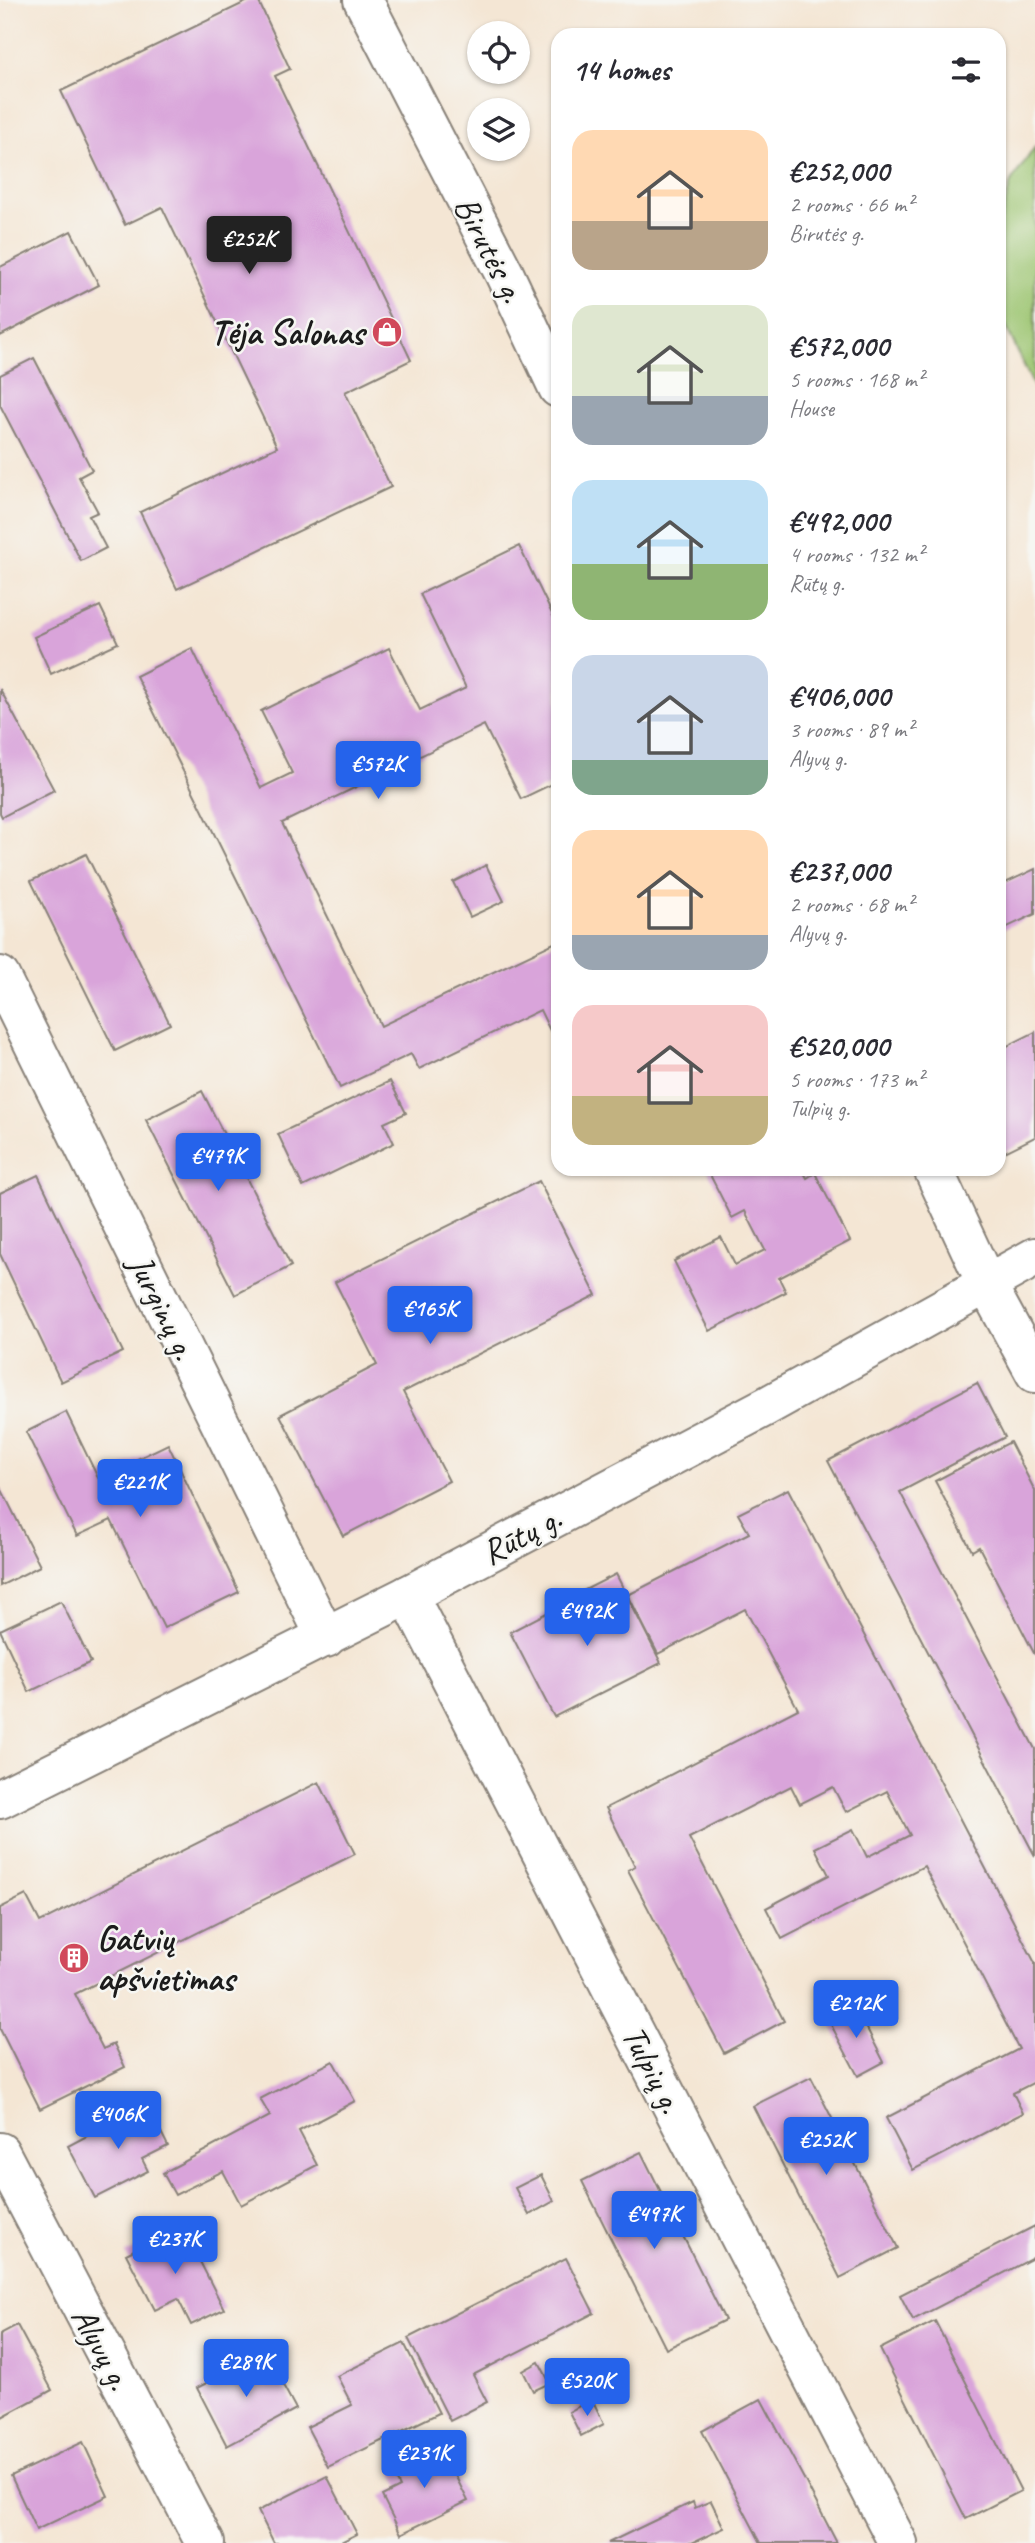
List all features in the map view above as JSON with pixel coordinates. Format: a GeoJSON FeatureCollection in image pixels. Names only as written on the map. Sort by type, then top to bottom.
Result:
{"type":"FeatureCollection","features":[{"type":"Feature","properties":{"kind":"street","name":"Birutės g."},"geometry":{"type":"LineString","coordinates":[[363,0],[504,273],[551,373]]}},
{"type":"Feature","properties":{"kind":"street","name":"Jurginų g."},"geometry":{"type":"LineString","coordinates":[[0,976],[326,1638]]}},
{"type":"Feature","properties":{"kind":"street"},"geometry":{"type":"LineString","coordinates":[[936,1176],[986,1283],[1035,1373]]}},
{"type":"Feature","properties":{"kind":"street","name":"Rūtų g."},"geometry":{"type":"LineString","coordinates":[[0,1799],[326,1638],[765,1407],[1035,1257]]}},
{"type":"Feature","properties":{"kind":"street","name":"Tulpių g."},"geometry":{"type":"LineString","coordinates":[[408,1595],[898,2543]]}},
{"type":"Feature","properties":{"kind":"street","name":"Alyvų g."},"geometry":{"type":"LineString","coordinates":[[0,2152],[205,2543]]}},
{"type":"Feature","properties":{"kind":"green space"},"geometry":{"type":"Polygon","coordinates":[[[1035,147],[1035,389],[1006,326],[1006,201],[1011,182],[1035,147]]]}},
{"type":"Feature","properties":{"kind":"building"},"geometry":{"type":"Polygon","coordinates":[[[250,0],[258,0],[290,69],[275,76],[411,360],[345,392],[391,487],[177,589],[140,512],[277,447],[162,207],[125,225],[61,91],[250,0]]]}},
{"type":"Feature","properties":{"kind":"building"},"geometry":{"type":"Polygon","coordinates":[[[71,231],[99,285],[0,336],[0,267],[71,231]]]}},
{"type":"Feature","properties":{"kind":"building"},"geometry":{"type":"Polygon","coordinates":[[[34,358],[92,470],[79,477],[98,512],[89,516],[106,548],[81,561],[0,405],[0,375],[34,358]]]}},
{"type":"Feature","properties":{"kind":"building"},"geometry":{"type":"Polygon","coordinates":[[[519,546],[551,612],[551,784],[521,799],[484,725],[282,823],[381,1026],[551,944],[551,1033],[540,1010],[419,1069],[411,1054],[340,1088],[136,676],[192,648],[261,788],[292,773],[261,711],[389,648],[420,710],[466,688],[420,594],[519,546]]]}},
{"type":"Feature","properties":{"kind":"building"},"geometry":{"type":"Polygon","coordinates":[[[100,606],[118,643],[51,674],[34,637],[100,606]]]}},
{"type":"Feature","properties":{"kind":"building"},"geometry":{"type":"Polygon","coordinates":[[[0,689],[54,790],[2,817],[0,813],[0,689]]]}},
{"type":"Feature","properties":{"kind":"building"},"geometry":{"type":"Polygon","coordinates":[[[86,854],[170,1024],[115,1051],[31,881],[86,854]]]}},
{"type":"Feature","properties":{"kind":"building"},"geometry":{"type":"Polygon","coordinates":[[[486,865],[504,901],[470,917],[453,882],[486,865]]]}},
{"type":"Feature","properties":{"kind":"building"},"geometry":{"type":"Polygon","coordinates":[[[1035,869],[1035,914],[1006,928],[1006,883],[1035,869]]]}},
{"type":"Feature","properties":{"kind":"building"},"geometry":{"type":"Polygon","coordinates":[[[1035,1032],[1035,1137],[1006,1152],[1006,1046],[1035,1032]]]}},
{"type":"Feature","properties":{"kind":"building"},"geometry":{"type":"Polygon","coordinates":[[[390,1081],[406,1113],[384,1123],[394,1143],[303,1187],[278,1134],[390,1081]]]}},
{"type":"Feature","properties":{"kind":"building"},"geometry":{"type":"Polygon","coordinates":[[[202,1091],[291,1266],[235,1295],[146,1120],[202,1091]]]}},
{"type":"Feature","properties":{"kind":"building"},"geometry":{"type":"Polygon","coordinates":[[[38,1175],[123,1352],[61,1382],[0,1254],[0,1193],[38,1175]]]}},
{"type":"Feature","properties":{"kind":"building"},"geometry":{"type":"Polygon","coordinates":[[[711,1176],[817,1176],[850,1241],[779,1278],[786,1292],[709,1331],[674,1261],[721,1237],[735,1265],[765,1250],[745,1211],[732,1218],[711,1176]]]}},
{"type":"Feature","properties":{"kind":"building"},"geometry":{"type":"Polygon","coordinates":[[[539,1181],[596,1295],[403,1392],[449,1481],[343,1536],[280,1415],[377,1365],[335,1282],[539,1181]]]}},
{"type":"Feature","properties":{"kind":"building"},"geometry":{"type":"Polygon","coordinates":[[[977,1383],[1005,1437],[900,1492],[1035,1749],[1035,1856],[828,1461],[977,1383]]]}},
{"type":"Feature","properties":{"kind":"building"},"geometry":{"type":"Polygon","coordinates":[[[66,1412],[98,1478],[168,1444],[239,1592],[164,1628],[111,1520],[77,1536],[26,1432],[66,1412]]]}},
{"type":"Feature","properties":{"kind":"building"},"geometry":{"type":"Polygon","coordinates":[[[1010,1442],[1035,1491],[1035,1655],[979,1547],[972,1551],[935,1481],[1010,1442]]]}},
{"type":"Feature","properties":{"kind":"building"},"geometry":{"type":"Polygon","coordinates":[[[0,1486],[40,1566],[0,1586],[0,1486]]]}},
{"type":"Feature","properties":{"kind":"building"},"geometry":{"type":"Polygon","coordinates":[[[788,1489],[1035,1963],[1035,2082],[1013,2093],[1023,2113],[913,2170],[886,2118],[1019,2049],[924,1866],[782,1939],[766,1908],[829,1875],[815,1848],[853,1829],[867,1857],[910,1835],[887,1791],[846,1812],[833,1787],[800,1804],[791,1786],[689,1838],[784,2021],[724,2053],[628,1870],[635,1866],[606,1808],[798,1709],[745,1609],[658,1654],[628,1595],[749,1533],[738,1514],[788,1489]]]}},
{"type":"Feature","properties":{"kind":"building"},"geometry":{"type":"Polygon","coordinates":[[[616,1574],[661,1663],[554,1717],[510,1632],[550,1611],[558,1626],[585,1613],[575,1595],[616,1574]]]}},
{"type":"Feature","properties":{"kind":"building"},"geometry":{"type":"Polygon","coordinates":[[[61,1601],[91,1662],[29,1692],[0,1630],[61,1601]]]}},
{"type":"Feature","properties":{"kind":"building","name":"Gatvių apšvietimas"},"geometry":{"type":"Polygon","coordinates":[[[319,1782],[355,1854],[75,1994],[103,2049],[114,2044],[125,2067],[40,2109],[0,2029],[0,1908],[26,1895],[40,1922],[319,1782]]]}},
{"type":"Feature","properties":{"kind":"building"},"geometry":{"type":"Polygon","coordinates":[[[855,2005],[884,2062],[858,2076],[828,2019],[855,2005]]]}},
{"type":"Feature","properties":{"kind":"building"},"geometry":{"type":"Polygon","coordinates":[[[333,2061],[355,2101],[299,2131],[317,2165],[241,2205],[223,2171],[175,2195],[163,2173],[270,2116],[260,2099],[333,2061]]]}},
{"type":"Feature","properties":{"kind":"building"},"geometry":{"type":"Polygon","coordinates":[[[811,2077],[898,2248],[840,2278],[753,2106],[811,2077]]]}},
{"type":"Feature","properties":{"kind":"building"},"geometry":{"type":"Polygon","coordinates":[[[147,2104],[168,2146],[142,2159],[148,2171],[95,2198],[68,2146],[147,2104]]]}},
{"type":"Feature","properties":{"kind":"building"},"geometry":{"type":"Polygon","coordinates":[[[641,2152],[725,2320],[666,2349],[582,2181],[641,2152]]]}},
{"type":"Feature","properties":{"kind":"building"},"geometry":{"type":"Polygon","coordinates":[[[541,2175],[554,2201],[529,2215],[515,2188],[541,2175]]]}},
{"type":"Feature","properties":{"kind":"building"},"geometry":{"type":"Polygon","coordinates":[[[182,2226],[224,2309],[191,2325],[178,2299],[155,2310],[126,2254],[182,2226]]]}},
{"type":"Feature","properties":{"kind":"building"},"geometry":{"type":"Polygon","coordinates":[[[1035,2226],[1035,2257],[913,2320],[900,2295],[1035,2226]]]}},
{"type":"Feature","properties":{"kind":"building"},"geometry":{"type":"Polygon","coordinates":[[[566,2258],[594,2313],[473,2375],[487,2402],[450,2421],[408,2338],[566,2258]]]}},
{"type":"Feature","properties":{"kind":"building"},"geometry":{"type":"Polygon","coordinates":[[[935,2321],[1021,2491],[966,2519],[880,2349],[935,2321]]]}},
{"type":"Feature","properties":{"kind":"building"},"geometry":{"type":"Polygon","coordinates":[[[17,2325],[52,2390],[0,2418],[0,2334],[17,2325]]]}},
{"type":"Feature","properties":{"kind":"building"},"geometry":{"type":"Polygon","coordinates":[[[404,2343],[439,2413],[328,2467],[307,2427],[352,2405],[337,2376],[404,2343]]]}},
{"type":"Feature","properties":{"kind":"building"},"geometry":{"type":"Polygon","coordinates":[[[265,2352],[296,2409],[227,2446],[197,2388],[265,2352]]]}},
{"type":"Feature","properties":{"kind":"building"},"geometry":{"type":"Polygon","coordinates":[[[539,2362],[550,2383],[533,2391],[523,2371],[539,2362]]]}},
{"type":"Feature","properties":{"kind":"building"},"geometry":{"type":"Polygon","coordinates":[[[592,2399],[604,2424],[581,2436],[569,2412],[592,2399]]]}},
{"type":"Feature","properties":{"kind":"building"},"geometry":{"type":"Polygon","coordinates":[[[761,2399],[837,2543],[761,2543],[702,2431],[761,2399]]]}},
{"type":"Feature","properties":{"kind":"building"},"geometry":{"type":"Polygon","coordinates":[[[83,2442],[108,2496],[36,2530],[11,2476],[83,2442]]]}},
{"type":"Feature","properties":{"kind":"building"},"geometry":{"type":"Polygon","coordinates":[[[440,2445],[468,2501],[401,2534],[382,2496],[400,2487],[391,2469],[440,2445]]]}},
{"type":"Feature","properties":{"kind":"building"},"geometry":{"type":"Polygon","coordinates":[[[327,2476],[357,2534],[339,2543],[274,2543],[258,2511],[327,2476]]]}},
{"type":"Feature","properties":{"kind":"building"},"geometry":{"type":"Polygon","coordinates":[[[711,2501],[724,2528],[692,2543],[608,2543],[693,2502],[695,2508],[711,2501]]]}},
{"type":"Feature","properties":{"kind":"place","name":"Tėja Salonas"},"geometry":{"type":"Point","coordinates":[387,332]}},
{"type":"Feature","properties":{"kind":"place","name":"Gatvių apšvietimas"},"geometry":{"type":"Point","coordinates":[74,1958]}}]}
